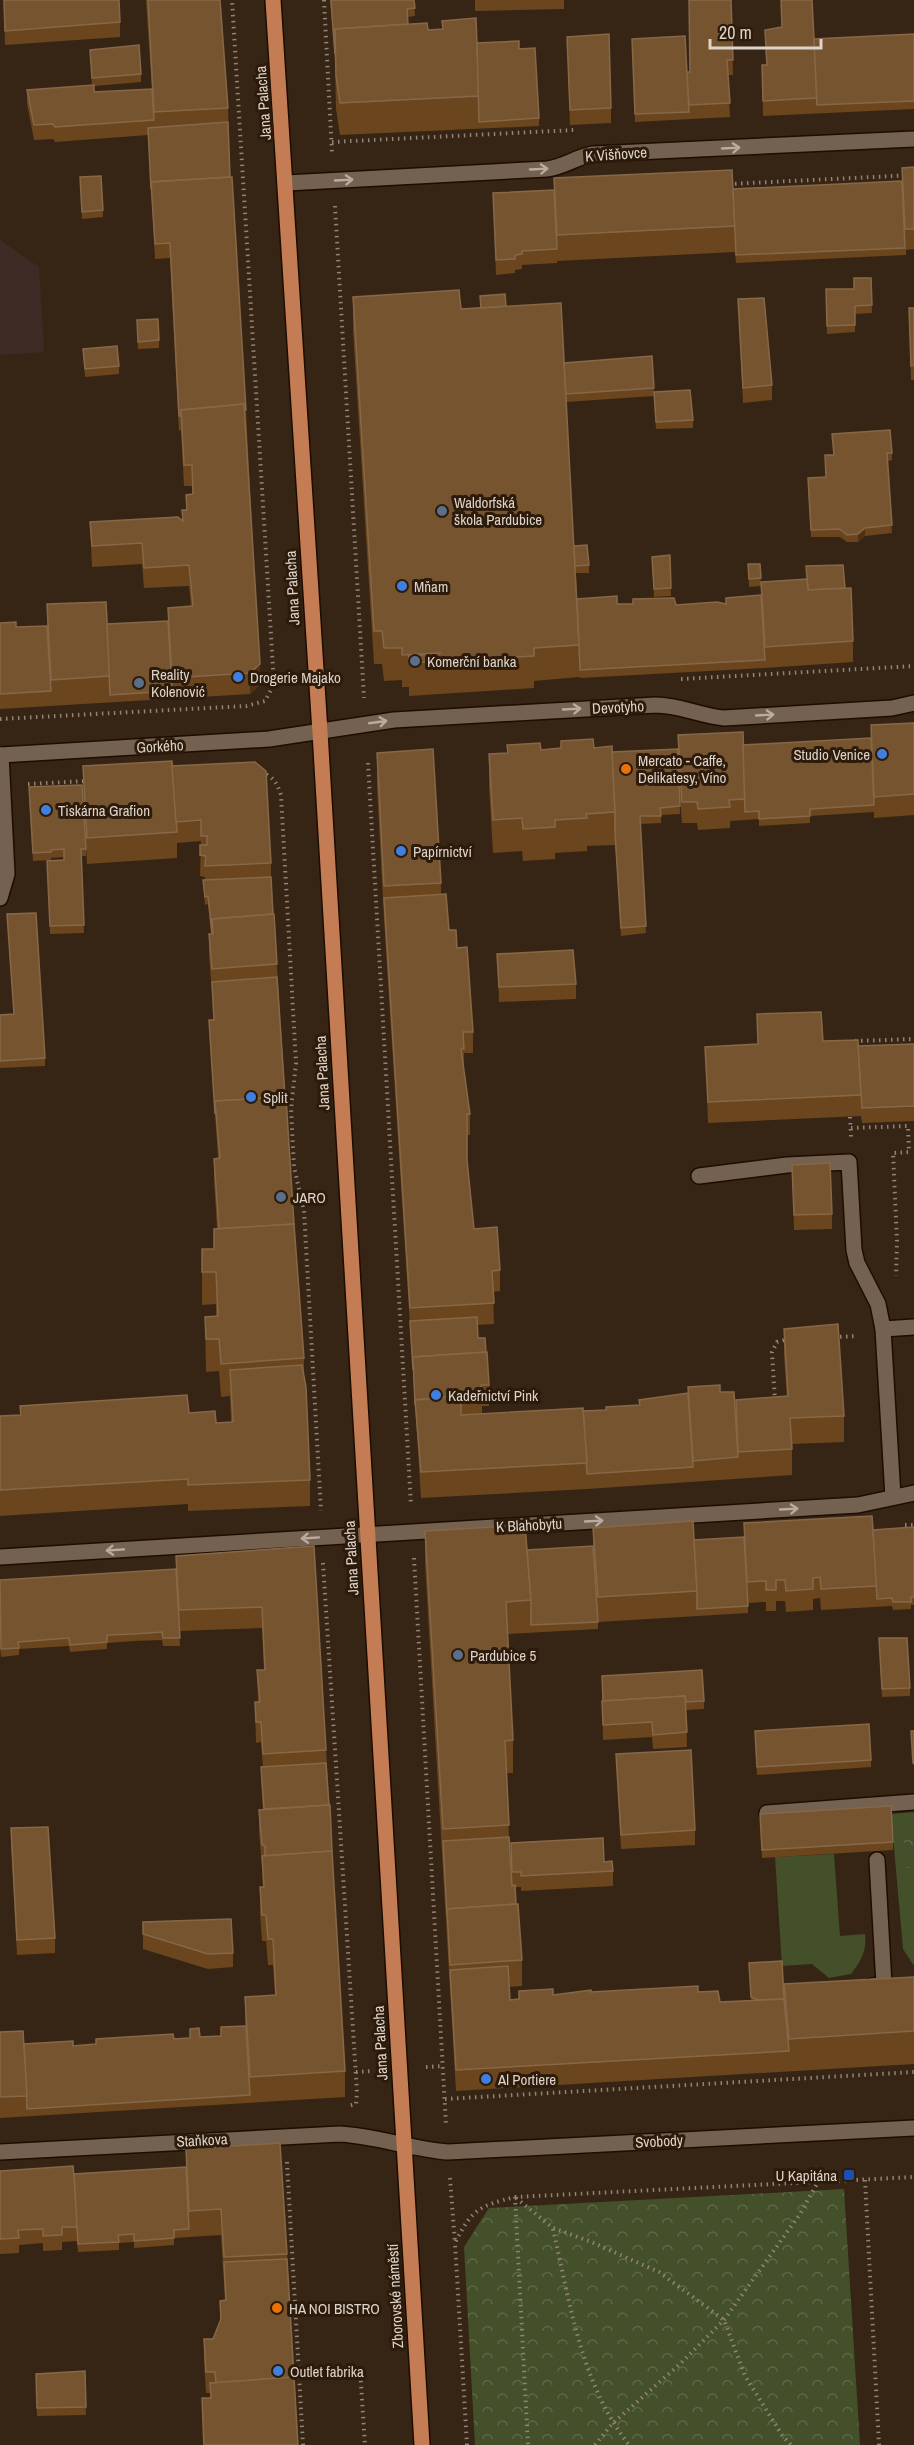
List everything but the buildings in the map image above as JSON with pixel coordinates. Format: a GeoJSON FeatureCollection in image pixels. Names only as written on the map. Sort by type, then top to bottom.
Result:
{"type":"FeatureCollection","features":[{"type":"Feature","properties":{"kind":"main road","name":"Jana Palacha"},"geometry":{"type":"LineString","coordinates":[[273,0],[320,732],[404,2145]]}},
{"type":"Feature","properties":{"kind":"main road","name":"Zborovské náměstí"},"geometry":{"type":"LineString","coordinates":[[404,2145],[422,2445]]}},
{"type":"Feature","properties":{"kind":"street","name":"K Višňovce"},"geometry":{"type":"LineString","coordinates":[[286,183],[548,169],[557,168],[581,156],[593,154],[914,140]]}},
{"type":"Feature","properties":{"kind":"street","name":"Devotyho"},"geometry":{"type":"LineString","coordinates":[[320,732],[394,720],[656,705],[666,705],[724,718],[892,708],[914,703]]}},
{"type":"Feature","properties":{"kind":"street","name":"Gorkého"},"geometry":{"type":"LineString","coordinates":[[0,755],[269,740],[320,732]]}},
{"type":"Feature","properties":{"kind":"street"},"geometry":{"type":"LineString","coordinates":[[0,755],[7,874],[0,898]]}},
{"type":"Feature","properties":{"kind":"street"},"geometry":{"type":"LineString","coordinates":[[699,1176],[787,1164],[849,1162],[854,1250],[857,1263],[878,1304],[883,1332],[893,1497]]}},
{"type":"Feature","properties":{"kind":"street"},"geometry":{"type":"LineString","coordinates":[[883,1332],[914,1328]]}},
{"type":"Feature","properties":{"kind":"street","name":"K Blahobytu"},"geometry":{"type":"LineString","coordinates":[[0,1557],[858,1505],[914,1494]]}},
{"type":"Feature","properties":{"kind":"street"},"geometry":{"type":"LineString","coordinates":[[767,1813],[914,1802]]}},
{"type":"Feature","properties":{"kind":"street"},"geometry":{"type":"LineString","coordinates":[[877,1860],[884,1985]]}},
{"type":"Feature","properties":{"kind":"street"},"geometry":{"type":"LineString","coordinates":[[854,1987],[904,1984]]}},
{"type":"Feature","properties":{"kind":"street","name":"Svobody"},"geometry":{"type":"LineString","coordinates":[[404,2145],[448,2152],[914,2128]]}},
{"type":"Feature","properties":{"kind":"street","name":"Staňkova"},"geometry":{"type":"LineString","coordinates":[[0,2152],[340,2134],[360,2135],[404,2145]]}},
{"type":"Feature","properties":{"kind":"path"},"geometry":{"type":"LineString","coordinates":[[0,719],[246,706],[265,701],[274,684],[231,0]]}},
{"type":"Feature","properties":{"kind":"path"},"geometry":{"type":"LineString","coordinates":[[324,0],[364,700]]}},
{"type":"Feature","properties":{"kind":"path"},"geometry":{"type":"LineString","coordinates":[[725,185],[914,175]]}},
{"type":"Feature","properties":{"kind":"path"},"geometry":{"type":"LineString","coordinates":[[260,772],[272,776],[278,784],[281,795],[296,1063],[291,1109],[294,1167],[304,1210],[321,1511]]}},
{"type":"Feature","properties":{"kind":"path"},"geometry":{"type":"LineString","coordinates":[[3,785],[96,780]]}},
{"type":"Feature","properties":{"kind":"path"},"geometry":{"type":"LineString","coordinates":[[850,1042],[914,1039]]}},
{"type":"Feature","properties":{"kind":"path"},"geometry":{"type":"LineString","coordinates":[[851,1128],[887,1125],[914,1126]]}},
{"type":"Feature","properties":{"kind":"path"},"geometry":{"type":"LineString","coordinates":[[895,1285],[897,1241],[893,1153],[909,1152],[908,1126]]}},
{"type":"Feature","properties":{"kind":"path"},"geometry":{"type":"LineString","coordinates":[[824,1337],[883,1332]]}},
{"type":"Feature","properties":{"kind":"path"},"geometry":{"type":"LineString","coordinates":[[775,1401],[772,1352],[777,1342],[800,1338]]}},
{"type":"Feature","properties":{"kind":"path"},"geometry":{"type":"LineString","coordinates":[[322,1562],[357,2092],[356,2104],[345,2107]]}},
{"type":"Feature","properties":{"kind":"path"},"geometry":{"type":"LineString","coordinates":[[445,2098],[914,2072]]}},
{"type":"Feature","properties":{"kind":"path"},"geometry":{"type":"LineString","coordinates":[[287,2161],[303,2445]]}},
{"type":"Feature","properties":{"kind":"path"},"geometry":{"type":"LineString","coordinates":[[467,2445],[455,2243],[465,2222],[483,2205],[515,2197],[914,2177]]}},
{"type":"Feature","properties":{"kind":"path"},"geometry":{"type":"LineString","coordinates":[[865,2180],[879,2445]]}},
{"type":"Feature","properties":{"kind":"path"},"geometry":{"type":"LineString","coordinates":[[595,2445],[612,2424],[680,2364],[724,2320],[800,2214],[819,2182]]}},
{"type":"Feature","properties":{"kind":"path"},"geometry":{"type":"LineString","coordinates":[[515,2197],[553,2228],[659,2272],[724,2320],[745,2376],[782,2435],[791,2445]]}},
{"type":"Feature","properties":{"kind":"path"},"geometry":{"type":"LineString","coordinates":[[515,2197],[528,2445]]}},
{"type":"Feature","properties":{"kind":"path"},"geometry":{"type":"LineString","coordinates":[[553,2228],[573,2317],[593,2384],[612,2424],[629,2445]]}},
{"type":"Feature","properties":{"kind":"path"},"geometry":{"type":"LineString","coordinates":[[360,2369],[364,2445]]}},
{"type":"Feature","properties":{"kind":"shaded area"},"geometry":{"type":"Polygon","coordinates":[[[0,240],[39,267],[44,352],[0,355],[0,240]]]}},
{"type":"Feature","properties":{"kind":"green space"},"geometry":{"type":"Polygon","coordinates":[[[914,1812],[914,1966],[903,1949],[891,1814],[914,1812]]]}},
{"type":"Feature","properties":{"kind":"green space"},"geometry":{"type":"Polygon","coordinates":[[[914,1820],[914,1867],[907,1868],[901,1821],[914,1820]]]}},
{"type":"Feature","properties":{"kind":"green space"},"geometry":{"type":"Polygon","coordinates":[[[834,1854],[840,1936],[865,1934],[865,1946],[858,1965],[851,1974],[829,1978],[812,1964],[782,1966],[775,1857],[834,1854]]]}},
{"type":"Feature","properties":{"kind":"green space"},"geometry":{"type":"Polygon","coordinates":[[[844,2189],[860,2445],[475,2445],[464,2247],[489,2208],[844,2189]]]}},
{"type":"Feature","properties":{"kind":"place","name":"Waldorfská škola Pardubice"},"geometry":{"type":"Point","coordinates":[442,511]}},
{"type":"Feature","properties":{"kind":"place","name":"Mňam"},"geometry":{"type":"Point","coordinates":[402,586]}},
{"type":"Feature","properties":{"kind":"place","name":"Komerční banka"},"geometry":{"type":"Point","coordinates":[415,661]}},
{"type":"Feature","properties":{"kind":"place","name":"Drogerie Majako"},"geometry":{"type":"Point","coordinates":[238,677]}},
{"type":"Feature","properties":{"kind":"place","name":"Reality Kolenović"},"geometry":{"type":"Point","coordinates":[139,683]}},
{"type":"Feature","properties":{"kind":"place","name":"Studio Venice"},"geometry":{"type":"Point","coordinates":[882,754]}},
{"type":"Feature","properties":{"kind":"place","name":"Mercato - Caffe, Delikatesy, Víno"},"geometry":{"type":"Point","coordinates":[626,769]}},
{"type":"Feature","properties":{"kind":"place","name":"Tiskárna Grafion"},"geometry":{"type":"Point","coordinates":[46,810]}},
{"type":"Feature","properties":{"kind":"place","name":"Papírnictví"},"geometry":{"type":"Point","coordinates":[401,851]}},
{"type":"Feature","properties":{"kind":"place","name":"Split"},"geometry":{"type":"Point","coordinates":[251,1097]}},
{"type":"Feature","properties":{"kind":"place","name":"JARO"},"geometry":{"type":"Point","coordinates":[281,1197]}},
{"type":"Feature","properties":{"kind":"place","name":"Kadeřnictví Pink"},"geometry":{"type":"Point","coordinates":[436,1395]}},
{"type":"Feature","properties":{"kind":"place","name":"Pardubice 5"},"geometry":{"type":"Point","coordinates":[458,1655]}},
{"type":"Feature","properties":{"kind":"place","name":"Al Portiere"},"geometry":{"type":"Point","coordinates":[486,2079]}},
{"type":"Feature","properties":{"kind":"place","name":"U Kapitána"},"geometry":{"type":"Point","coordinates":[849,2175]}},
{"type":"Feature","properties":{"kind":"place","name":"HA NOI BISTRO"},"geometry":{"type":"Point","coordinates":[277,2308]}},
{"type":"Feature","properties":{"kind":"place","name":"Outlet fabrika"},"geometry":{"type":"Point","coordinates":[278,2371]}}]}
